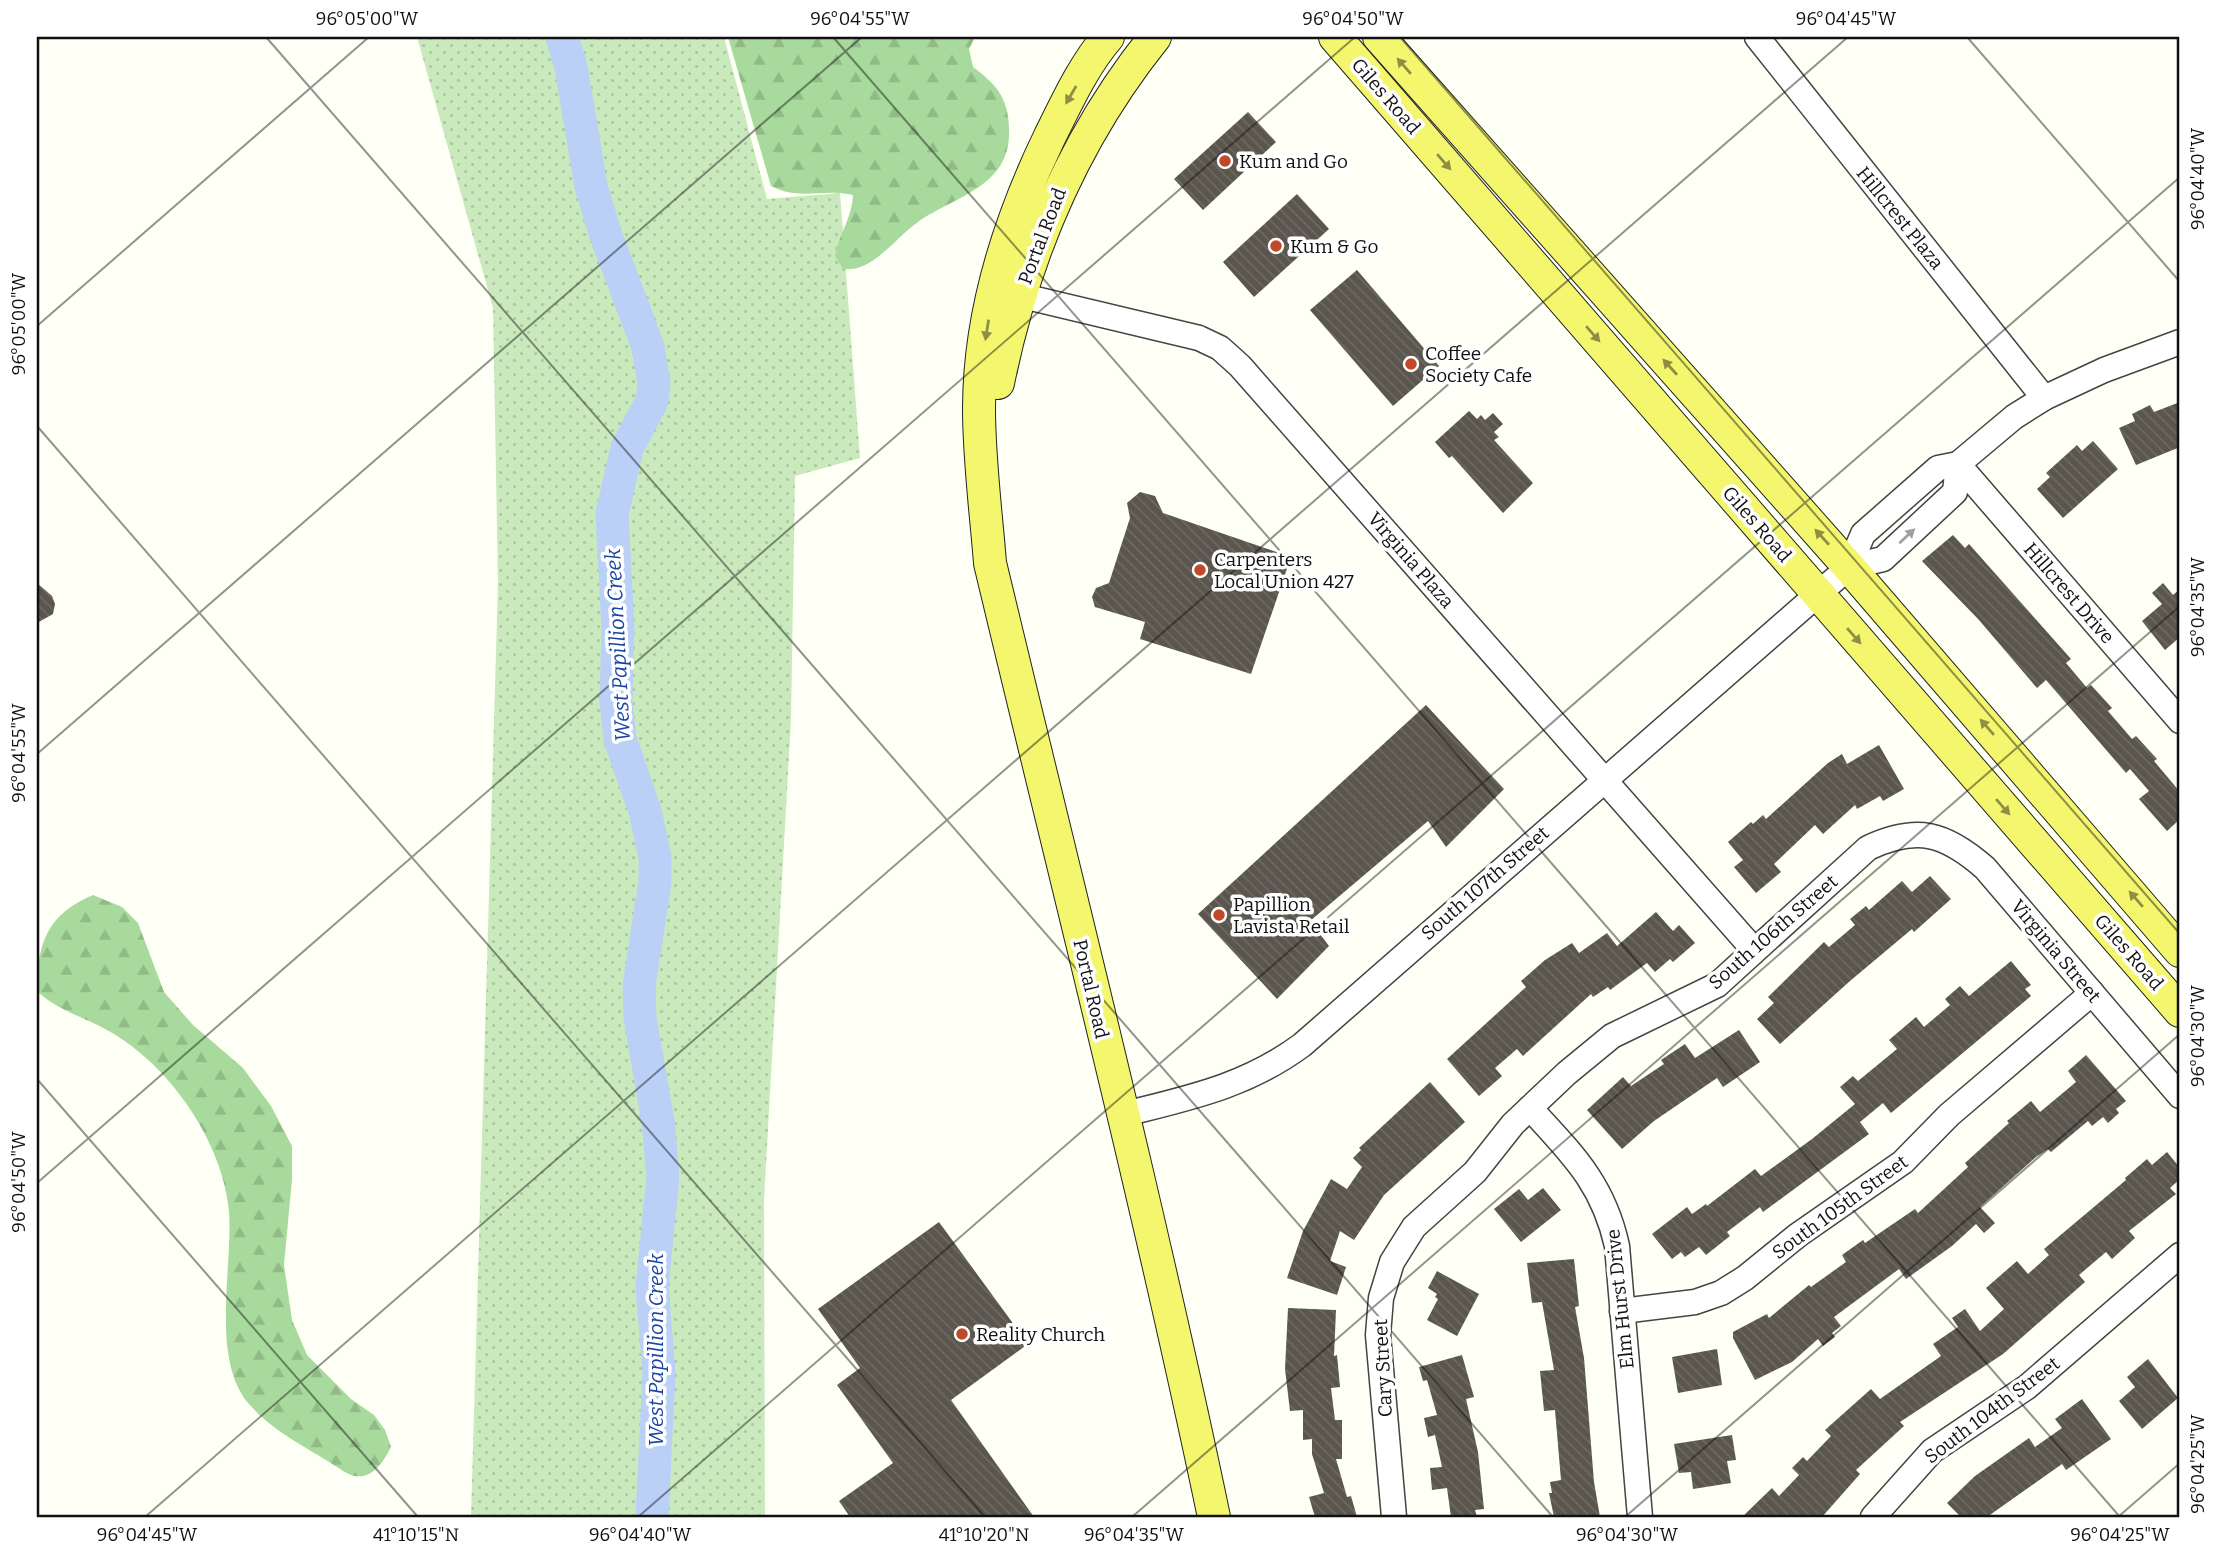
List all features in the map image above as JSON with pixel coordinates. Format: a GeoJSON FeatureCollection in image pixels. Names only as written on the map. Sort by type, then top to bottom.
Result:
{"type":"FeatureCollection","features":[{"type":"Feature","properties":{"kind":"main road","name":"Portal Road"},"geometry":{"type":"LineString","coordinates":[[1007,292],[1001,258],[1038,160],[1068,100],[1108,37]]}},
{"type":"Feature","properties":{"kind":"main road","name":"Portal Road"},"geometry":{"type":"LineString","coordinates":[[1155,37],[1102,109],[1061,183],[1034,250],[986,332],[979,408],[990,563],[1121,1115],[1156,1242],[1214,1517]]}},
{"type":"Feature","properties":{"kind":"main road","name":"Giles Road"},"geometry":{"type":"LineString","coordinates":[[1335,37],[2180,1011]]}},
{"type":"Feature","properties":{"kind":"main road","name":"Giles Road"},"geometry":{"type":"LineString","coordinates":[[1379,37],[1849,567],[2180,951]]}},
{"type":"Feature","properties":{"kind":"street","name":"Hillcrest Plaza"},"geometry":{"type":"LineString","coordinates":[[1757,37],[2044,398]]}},
{"type":"Feature","properties":{"kind":"street","name":"Virginia Plaza"},"geometry":{"type":"LineString","coordinates":[[1007,292],[1199,338],[1220,348],[1240,366],[1754,950]]}},
{"type":"Feature","properties":{"kind":"street"},"geometry":{"type":"LineString","coordinates":[[1849,567],[1883,559],[1955,492],[1958,464],[2014,417],[2044,398],[2104,370],[2180,342]]}},
{"type":"Feature","properties":{"kind":"street","name":"Hillcrest Drive"},"geometry":{"type":"LineString","coordinates":[[1958,464],[2179,718]]}},
{"type":"Feature","properties":{"kind":"street","name":"South 107th Street"},"geometry":{"type":"LineString","coordinates":[[1121,1115],[1224,1089],[1276,1064],[1302,1045],[1849,567]]}},
{"type":"Feature","properties":{"kind":"street","name":"South 106th Street"},"geometry":{"type":"LineString","coordinates":[[1415,1227],[1475,1172],[1513,1124],[1612,1036],[1717,985],[1868,848],[1893,836],[1913,834]]}},
{"type":"Feature","properties":{"kind":"street","name":"Virginia Street"},"geometry":{"type":"LineString","coordinates":[[1913,834],[1942,839],[1964,850],[1985,867],[2180,1096]]}},
{"type":"Feature","properties":{"kind":"street","name":"South 105th Street"},"geometry":{"type":"LineString","coordinates":[[1622,1311],[1695,1302],[1721,1293],[1745,1278],[1798,1235],[1903,1162],[1949,1115],[2092,993]]}},
{"type":"Feature","properties":{"kind":"street","name":"Elm Hurst Drive"},"geometry":{"type":"LineString","coordinates":[[1530,1108],[1588,1176],[1609,1211],[1617,1247],[1640,1517]]}},
{"type":"Feature","properties":{"kind":"street","name":"Cary Street"},"geometry":{"type":"LineString","coordinates":[[1394,1517],[1378,1335],[1381,1297],[1392,1262],[1415,1227]]}},
{"type":"Feature","properties":{"kind":"street","name":"South 104th Street"},"geometry":{"type":"LineString","coordinates":[[1873,1517],[1933,1451],[2026,1387],[2178,1261]]}},
{"type":"Feature","properties":{"kind":"green space"},"geometry":{"type":"Polygon","coordinates":[[[417,37],[724,37],[767,199],[840,193],[860,458],[795,476],[791,719],[764,1200],[765,1517],[471,1517],[498,583],[493,308],[417,37]]]}},
{"type":"Feature","properties":{"kind":"green space"},"geometry":{"type":"Polygon","coordinates":[[[728,37],[975,37],[969,49],[973,67],[1000,93],[1008,118],[1008,148],[992,177],[979,187],[918,222],[864,266],[843,269],[835,256],[853,195],[791,193],[771,186],[728,37]]]}},
{"type":"Feature","properties":{"kind":"green space"},"geometry":{"type":"Polygon","coordinates":[[[93,895],[122,907],[138,923],[164,992],[193,1025],[243,1068],[271,1106],[292,1146],[292,1179],[284,1265],[292,1320],[307,1355],[351,1399],[374,1415],[385,1430],[391,1447],[371,1473],[364,1476],[349,1474],[281,1432],[249,1404],[237,1385],[230,1363],[227,1338],[227,1198],[221,1172],[204,1133],[180,1095],[146,1058],[106,1029],[56,1005],[37,991],[39,959],[48,932],[65,911],[93,895]]]}},
{"type":"Feature","properties":{"kind":"building","name":"Kum and Go"},"geometry":{"type":"Polygon","coordinates":[[[1248,112],[1276,142],[1203,210],[1174,179],[1248,112]]]}},
{"type":"Feature","properties":{"kind":"building","name":"Kum & Go"},"geometry":{"type":"Polygon","coordinates":[[[1297,194],[1329,229],[1254,297],[1223,262],[1297,194]]]}},
{"type":"Feature","properties":{"kind":"building"},"geometry":{"type":"Polygon","coordinates":[[[1357,270],[1439,366],[1393,406],[1310,310],[1357,270]]]}},
{"type":"Feature","properties":{"kind":"building"},"geometry":{"type":"Polygon","coordinates":[[[2180,402],[2180,447],[2136,465],[2119,428],[2135,421],[2132,414],[2150,405],[2154,412],[2180,402]]]}},
{"type":"Feature","properties":{"kind":"building"},"geometry":{"type":"Polygon","coordinates":[[[1469,411],[1477,419],[1481,415],[1485,420],[1493,413],[1503,424],[1494,432],[1499,437],[1494,440],[1533,483],[1503,513],[1452,456],[1449,458],[1435,442],[1469,411]]]}},
{"type":"Feature","properties":{"kind":"building"},"geometry":{"type":"Polygon","coordinates":[[[2093,441],[2118,469],[2063,518],[2037,489],[2050,477],[2046,473],[2077,445],[2082,451],[2093,441]]]}},
{"type":"Feature","properties":{"kind":"building","name":"Carpenters Local Union 427"},"geometry":{"type":"Polygon","coordinates":[[[1140,492],[1155,496],[1163,513],[1291,557],[1251,674],[1140,639],[1145,622],[1095,607],[1092,597],[1096,588],[1109,583],[1130,518],[1127,503],[1140,492]]]}},
{"type":"Feature","properties":{"kind":"building"},"geometry":{"type":"Polygon","coordinates":[[[1953,535],[1965,548],[1969,544],[2071,659],[2066,663],[2087,688],[2091,685],[2112,708],[2108,711],[2132,739],[2136,736],[2157,759],[2154,761],[2180,792],[2180,819],[2167,831],[2139,799],[2149,791],[2130,769],[2126,773],[2046,680],[2037,688],[1979,620],[1922,561],[1953,535]]]}},
{"type":"Feature","properties":{"kind":"building"},"geometry":{"type":"Polygon","coordinates":[[[37,583],[52,596],[55,604],[53,614],[37,623],[37,583]]]}},
{"type":"Feature","properties":{"kind":"building"},"geometry":{"type":"Polygon","coordinates":[[[2163,583],[2173,595],[2180,589],[2180,637],[2165,650],[2142,621],[2162,604],[2152,593],[2163,583]]]}},
{"type":"Feature","properties":{"kind":"building"},"geometry":{"type":"Polygon","coordinates":[[[1426,705],[1504,789],[1446,847],[1428,821],[1310,921],[1329,946],[1277,999],[1198,914],[1426,705]]]}},
{"type":"Feature","properties":{"kind":"building"},"geometry":{"type":"Polygon","coordinates":[[[1879,745],[1904,789],[1883,801],[1880,796],[1857,809],[1855,805],[1823,834],[1815,825],[1774,864],[1781,872],[1756,893],[1734,867],[1743,860],[1728,842],[1751,822],[1753,824],[1763,815],[1766,819],[1828,763],[1842,754],[1847,764],[1879,745]]]}},
{"type":"Feature","properties":{"kind":"building"},"geometry":{"type":"Polygon","coordinates":[[[1930,876],[1951,899],[1914,932],[1912,929],[1850,981],[1780,1044],[1757,1019],[1774,1003],[1768,997],[1824,942],[1829,947],[1855,925],[1850,919],[1866,906],[1869,910],[1902,881],[1912,892],[1930,876]]]}},
{"type":"Feature","properties":{"kind":"building"},"geometry":{"type":"Polygon","coordinates":[[[1656,912],[1673,931],[1679,925],[1695,943],[1673,962],[1670,959],[1655,972],[1647,963],[1610,990],[1608,987],[1593,997],[1591,994],[1523,1056],[1517,1049],[1495,1068],[1502,1076],[1479,1096],[1447,1059],[1526,987],[1521,981],[1545,960],[1572,943],[1579,953],[1607,933],[1617,946],[1656,912]]]}},
{"type":"Feature","properties":{"kind":"building"},"geometry":{"type":"Polygon","coordinates":[[[2011,961],[2031,985],[2025,989],[2031,996],[1891,1113],[1883,1103],[1860,1122],[1869,1134],[1763,1212],[1760,1207],[1727,1232],[1730,1236],[1706,1255],[1699,1247],[1685,1257],[1681,1252],[1672,1259],[1652,1234],[1687,1207],[1692,1214],[1706,1204],[1707,1206],[1755,1169],[1761,1176],[1812,1139],[1855,1104],[1840,1087],[1853,1076],[1858,1081],[1897,1049],[1889,1040],[1916,1017],[1924,1027],[1950,1005],[1945,999],[1960,986],[1969,996],[2011,961]]]}},
{"type":"Feature","properties":{"kind":"building"},"geometry":{"type":"Polygon","coordinates":[[[1739,1030],[1760,1062],[1723,1087],[1717,1078],[1654,1121],[1622,1149],[1587,1110],[1623,1077],[1631,1086],[1664,1064],[1661,1060],[1685,1044],[1695,1058],[1739,1030]]]}},
{"type":"Feature","properties":{"kind":"building"},"geometry":{"type":"Polygon","coordinates":[[[2086,1055],[2126,1101],[2116,1109],[2119,1113],[2108,1123],[2103,1117],[2092,1126],[2088,1121],[2051,1152],[2048,1149],[2036,1157],[1980,1207],[1995,1223],[1984,1233],[1976,1224],[1952,1246],[1906,1279],[1899,1269],[1834,1317],[1841,1326],[1832,1333],[1835,1337],[1823,1346],[1818,1339],[1792,1362],[1755,1380],[1733,1338],[1733,1332],[1767,1314],[1769,1318],[1809,1285],[1811,1287],[1846,1262],[1842,1255],[1863,1240],[1865,1243],[1915,1209],[1918,1213],[1968,1167],[1965,1163],[2009,1123],[2007,1121],[2031,1101],[2040,1112],[2076,1082],[2068,1071],[2086,1055]]]}},
{"type":"Feature","properties":{"kind":"building"},"geometry":{"type":"Polygon","coordinates":[[[1430,1082],[1465,1122],[1384,1195],[1354,1240],[1340,1231],[1330,1261],[1346,1267],[1337,1295],[1287,1278],[1303,1231],[1331,1179],[1347,1189],[1362,1167],[1353,1158],[1361,1150],[1359,1148],[1430,1082]]]}},
{"type":"Feature","properties":{"kind":"building"},"geometry":{"type":"Polygon","coordinates":[[[2167,1152],[2180,1168],[2180,1179],[2170,1188],[2176,1194],[2129,1231],[2135,1238],[2112,1259],[2106,1252],[2079,1275],[2085,1282],[2003,1354],[1900,1422],[1904,1426],[1856,1470],[1860,1474],[1822,1517],[1742,1517],[1772,1488],[1779,1496],[1799,1475],[1792,1468],[1803,1457],[1807,1461],[1831,1436],[1825,1430],[1871,1389],[1880,1399],[1941,1356],[1933,1344],[1958,1327],[1952,1318],[1965,1309],[1980,1331],[2004,1309],[1986,1288],[2017,1261],[2028,1274],[2049,1255],[2044,1249],[2147,1159],[2152,1165],[2167,1152]]]}},
{"type":"Feature","properties":{"kind":"building"},"geometry":{"type":"Polygon","coordinates":[[[1543,1188],[1561,1210],[1521,1242],[1494,1209],[1519,1189],[1528,1200],[1543,1188]]]}},
{"type":"Feature","properties":{"kind":"building"},"geometry":{"type":"Polygon","coordinates":[[[939,1222],[1028,1344],[951,1400],[1034,1517],[850,1517],[839,1501],[893,1463],[837,1385],[860,1368],[818,1309],[939,1222]]]}},
{"type":"Feature","properties":{"kind":"building"},"geometry":{"type":"Polygon","coordinates":[[[1574,1259],[1579,1306],[1575,1307],[1584,1358],[1594,1482],[1600,1517],[1554,1517],[1549,1493],[1552,1493],[1550,1482],[1561,1480],[1555,1410],[1544,1411],[1540,1371],[1554,1370],[1542,1302],[1532,1303],[1527,1263],[1574,1259]]]}},
{"type":"Feature","properties":{"kind":"building"},"geometry":{"type":"Polygon","coordinates":[[[1437,1271],[1479,1294],[1457,1336],[1427,1320],[1438,1299],[1435,1297],[1437,1294],[1428,1288],[1437,1271]]]}},
{"type":"Feature","properties":{"kind":"building"},"geometry":{"type":"Polygon","coordinates":[[[1288,1308],[1336,1310],[1334,1356],[1337,1355],[1340,1387],[1331,1388],[1335,1420],[1342,1420],[1342,1459],[1336,1459],[1347,1497],[1351,1496],[1357,1517],[1315,1517],[1309,1497],[1324,1493],[1312,1454],[1312,1439],[1303,1440],[1303,1410],[1290,1411],[1285,1369],[1288,1308]]]}},
{"type":"Feature","properties":{"kind":"building"},"geometry":{"type":"Polygon","coordinates":[[[1717,1349],[1722,1385],[1678,1393],[1672,1357],[1717,1349]]]}},
{"type":"Feature","properties":{"kind":"building"},"geometry":{"type":"Polygon","coordinates":[[[1462,1355],[1474,1397],[1466,1399],[1478,1452],[1484,1509],[1475,1510],[1477,1517],[1451,1517],[1447,1488],[1432,1490],[1430,1468],[1442,1467],[1435,1435],[1428,1437],[1424,1418],[1437,1415],[1427,1380],[1423,1381],[1419,1367],[1462,1355]]]}},
{"type":"Feature","properties":{"kind":"building"},"geometry":{"type":"Polygon","coordinates":[[[2148,1359],[2178,1398],[2142,1429],[2119,1401],[2135,1387],[2127,1377],[2148,1359]]]}},
{"type":"Feature","properties":{"kind":"building"},"geometry":{"type":"Polygon","coordinates":[[[2082,1399],[2111,1439],[2066,1470],[2062,1464],[1987,1517],[1961,1517],[1947,1503],[1975,1476],[2029,1438],[2035,1447],[2062,1428],[2055,1419],[2082,1399]]]}},
{"type":"Feature","properties":{"kind":"building"},"geometry":{"type":"Polygon","coordinates":[[[1732,1435],[1736,1460],[1727,1461],[1731,1483],[1693,1489],[1691,1472],[1679,1473],[1674,1444],[1732,1435]]]}},
{"type":"Feature","properties":{"kind":"waterway","name":"West Papillion Creek"},"geometry":{"type":"LineString","coordinates":[[562,37],[571,67],[591,186],[605,233],[648,347],[654,383],[652,401],[627,448],[612,514],[618,628],[616,701],[620,739],[645,811],[655,857],[655,882],[639,986],[640,1018],[658,1122],[663,1176],[652,1287],[659,1373],[652,1517]]}},
{"type":"Feature","properties":{"kind":"place","name":"Kum and Go"},"geometry":{"type":"Point","coordinates":[1225,161]}},
{"type":"Feature","properties":{"kind":"place","name":"Kum & Go"},"geometry":{"type":"Point","coordinates":[1276,246]}},
{"type":"Feature","properties":{"kind":"place","name":"Coffee Society Cafe"},"geometry":{"type":"Point","coordinates":[1411,364]}},
{"type":"Feature","properties":{"kind":"place","name":"Carpenters Local Union 427"},"geometry":{"type":"Point","coordinates":[1200,570]}},
{"type":"Feature","properties":{"kind":"place","name":"Papillion Lavista Retail"},"geometry":{"type":"Point","coordinates":[1219,915]}},
{"type":"Feature","properties":{"kind":"place","name":"Reality Church"},"geometry":{"type":"Point","coordinates":[962,1334]}}]}
